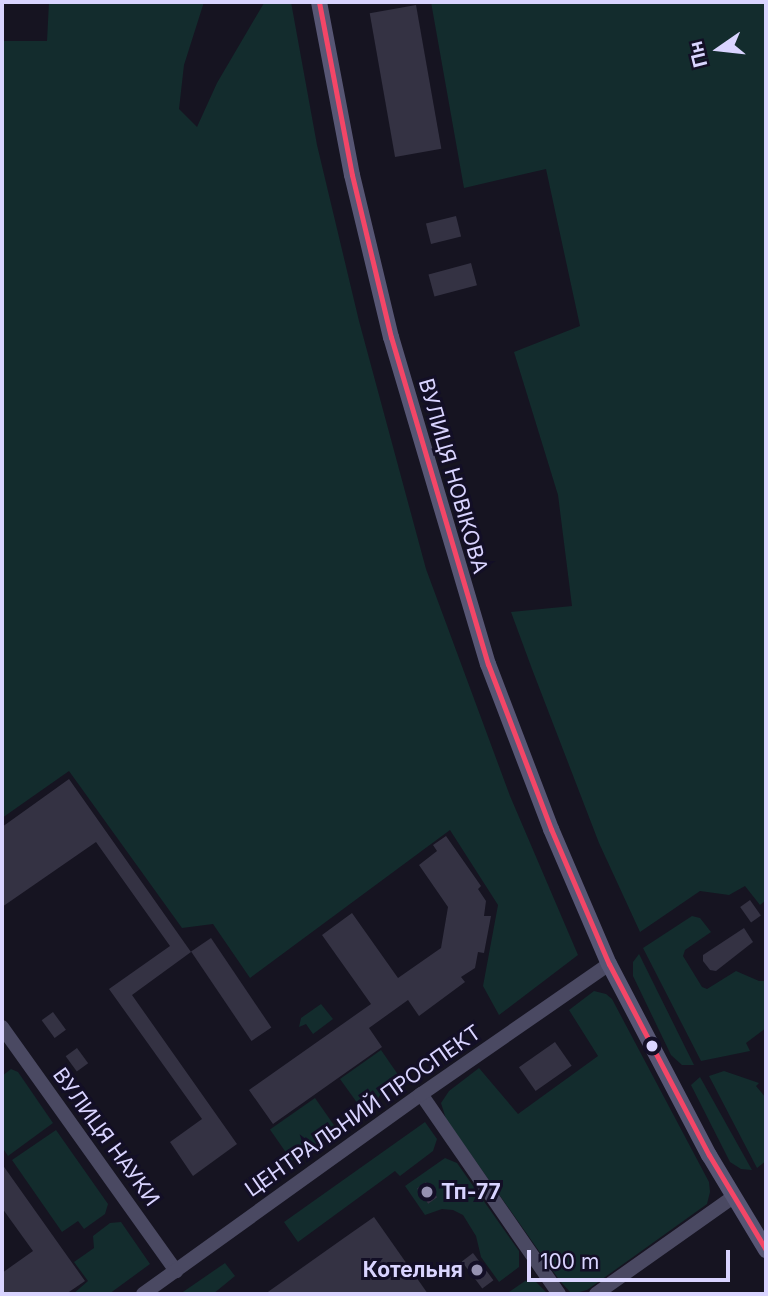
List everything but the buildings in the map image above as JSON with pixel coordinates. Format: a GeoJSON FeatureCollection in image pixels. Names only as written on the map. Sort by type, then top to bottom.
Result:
{"type":"FeatureCollection","features":[{"type":"Feature","properties":{"kind":"main road","name":"ВУЛИЦЯ НОВІКОВА"},"geometry":{"type":"LineString","coordinates":[[319,2],[352,175],[376,278],[438,502],[493,676],[546,816],[609,964]]}},
{"type":"Feature","properties":{"kind":"main road"},"geometry":{"type":"LineString","coordinates":[[609,964],[709,1155],[766,1250]]}},
{"type":"Feature","properties":{"kind":"street","name":"ЦЕНТРАЛЬНИЙ ПРОСПЕКТ"},"geometry":{"type":"LineString","coordinates":[[143,1294],[421,1094],[609,964]]}},
{"type":"Feature","properties":{"kind":"street","name":"ВУЛИЦЯ НАУКИ"},"geometry":{"type":"LineString","coordinates":[[2,1027],[176,1271]]}},
{"type":"Feature","properties":{"kind":"street"},"geometry":{"type":"LineString","coordinates":[[421,1094],[559,1294]]}},
{"type":"Feature","properties":{"kind":"street"},"geometry":{"type":"LineString","coordinates":[[596,1294],[733,1197]]}},
{"type":"Feature","properties":{"kind":"green space"},"geometry":{"type":"Polygon","coordinates":[[[49,2],[204,2],[184,65],[179,109],[197,127],[217,83],[264,3],[291,2],[317,145],[359,321],[426,569],[510,796],[578,955],[499,1015],[483,986],[498,905],[450,830],[250,978],[213,924],[182,928],[69,771],[2,818],[2,41],[47,41],[49,2]]]}},
{"type":"Feature","properties":{"kind":"green space"},"geometry":{"type":"Polygon","coordinates":[[[431,2],[766,2],[766,900],[760,905],[745,886],[729,895],[700,891],[640,932],[599,843],[511,612],[572,606],[558,495],[514,352],[580,326],[546,169],[464,188],[431,2]]]}},
{"type":"Feature","properties":{"kind":"green space"},"geometry":{"type":"Polygon","coordinates":[[[692,916],[700,918],[711,932],[685,950],[683,956],[702,987],[707,989],[736,971],[759,981],[766,981],[766,1028],[746,1043],[750,1051],[701,1061],[643,948],[692,916]]]}},
{"type":"Feature","properties":{"kind":"green space"},"geometry":{"type":"Polygon","coordinates":[[[639,954],[694,1065],[682,1065],[671,1055],[633,976],[633,962],[639,954]]]}},
{"type":"Feature","properties":{"kind":"green space"},"geometry":{"type":"Polygon","coordinates":[[[594,991],[606,994],[612,999],[709,1182],[710,1192],[707,1204],[587,1290],[572,1294],[560,1281],[446,1119],[441,1103],[449,1091],[479,1068],[518,1114],[598,1056],[569,1010],[594,991]]]}},
{"type":"Feature","properties":{"kind":"green space"},"geometry":{"type":"Polygon","coordinates":[[[321,1004],[333,1019],[313,1034],[306,1024],[299,1027],[301,1018],[321,1004]]]}},
{"type":"Feature","properties":{"kind":"green space"},"geometry":{"type":"Polygon","coordinates":[[[381,1050],[401,1079],[386,1085],[377,1100],[363,1111],[340,1079],[381,1050]]]}},
{"type":"Feature","properties":{"kind":"green space"},"geometry":{"type":"Polygon","coordinates":[[[11,1069],[18,1072],[53,1123],[8,1156],[2,1147],[2,1076],[11,1069]]]}},
{"type":"Feature","properties":{"kind":"green space"},"geometry":{"type":"Polygon","coordinates":[[[724,1071],[759,1083],[756,1086],[766,1098],[766,1161],[757,1168],[709,1076],[724,1071]]]}},
{"type":"Feature","properties":{"kind":"green space"},"geometry":{"type":"Polygon","coordinates":[[[700,1077],[752,1170],[741,1169],[730,1162],[691,1085],[700,1077]]]}},
{"type":"Feature","properties":{"kind":"green space"},"geometry":{"type":"Polygon","coordinates":[[[315,1098],[337,1129],[292,1161],[270,1130],[315,1098]]]}},
{"type":"Feature","properties":{"kind":"green space"},"geometry":{"type":"Polygon","coordinates":[[[425,1122],[437,1139],[433,1151],[400,1176],[395,1171],[298,1242],[284,1222],[425,1122]]]}},
{"type":"Feature","properties":{"kind":"green space"},"geometry":{"type":"Polygon","coordinates":[[[56,1130],[108,1204],[105,1214],[84,1229],[78,1221],[62,1232],[12,1160],[56,1130]]]}},
{"type":"Feature","properties":{"kind":"green space"},"geometry":{"type":"Polygon","coordinates":[[[445,1158],[457,1163],[519,1251],[519,1267],[499,1282],[481,1257],[476,1236],[463,1215],[442,1209],[425,1215],[405,1186],[445,1158]]]}},
{"type":"Feature","properties":{"kind":"green space"},"geometry":{"type":"Polygon","coordinates":[[[121,1222],[150,1264],[109,1294],[73,1294],[88,1281],[74,1262],[94,1248],[93,1236],[110,1223],[121,1222]]]}},
{"type":"Feature","properties":{"kind":"green space"},"geometry":{"type":"Polygon","coordinates":[[[225,1263],[235,1276],[213,1294],[180,1294],[225,1263]]]}},
{"type":"Feature","properties":{"kind":"green space"},"geometry":{"type":"Polygon","coordinates":[[[534,1280],[548,1294],[506,1294],[525,1281],[534,1280]]]}},
{"type":"Feature","properties":{"kind":"transit line"},"geometry":{"type":"LineString","coordinates":[[319,2],[352,175],[391,337],[488,664],[551,829],[609,964],[709,1155],[766,1250]]}},
{"type":"Feature","properties":{"kind":"place","name":"Тп-77"},"geometry":{"type":"Point","coordinates":[427,1192]}},
{"type":"Feature","properties":{"kind":"place","name":"Котельня"},"geometry":{"type":"Point","coordinates":[477,1270]}}]}
